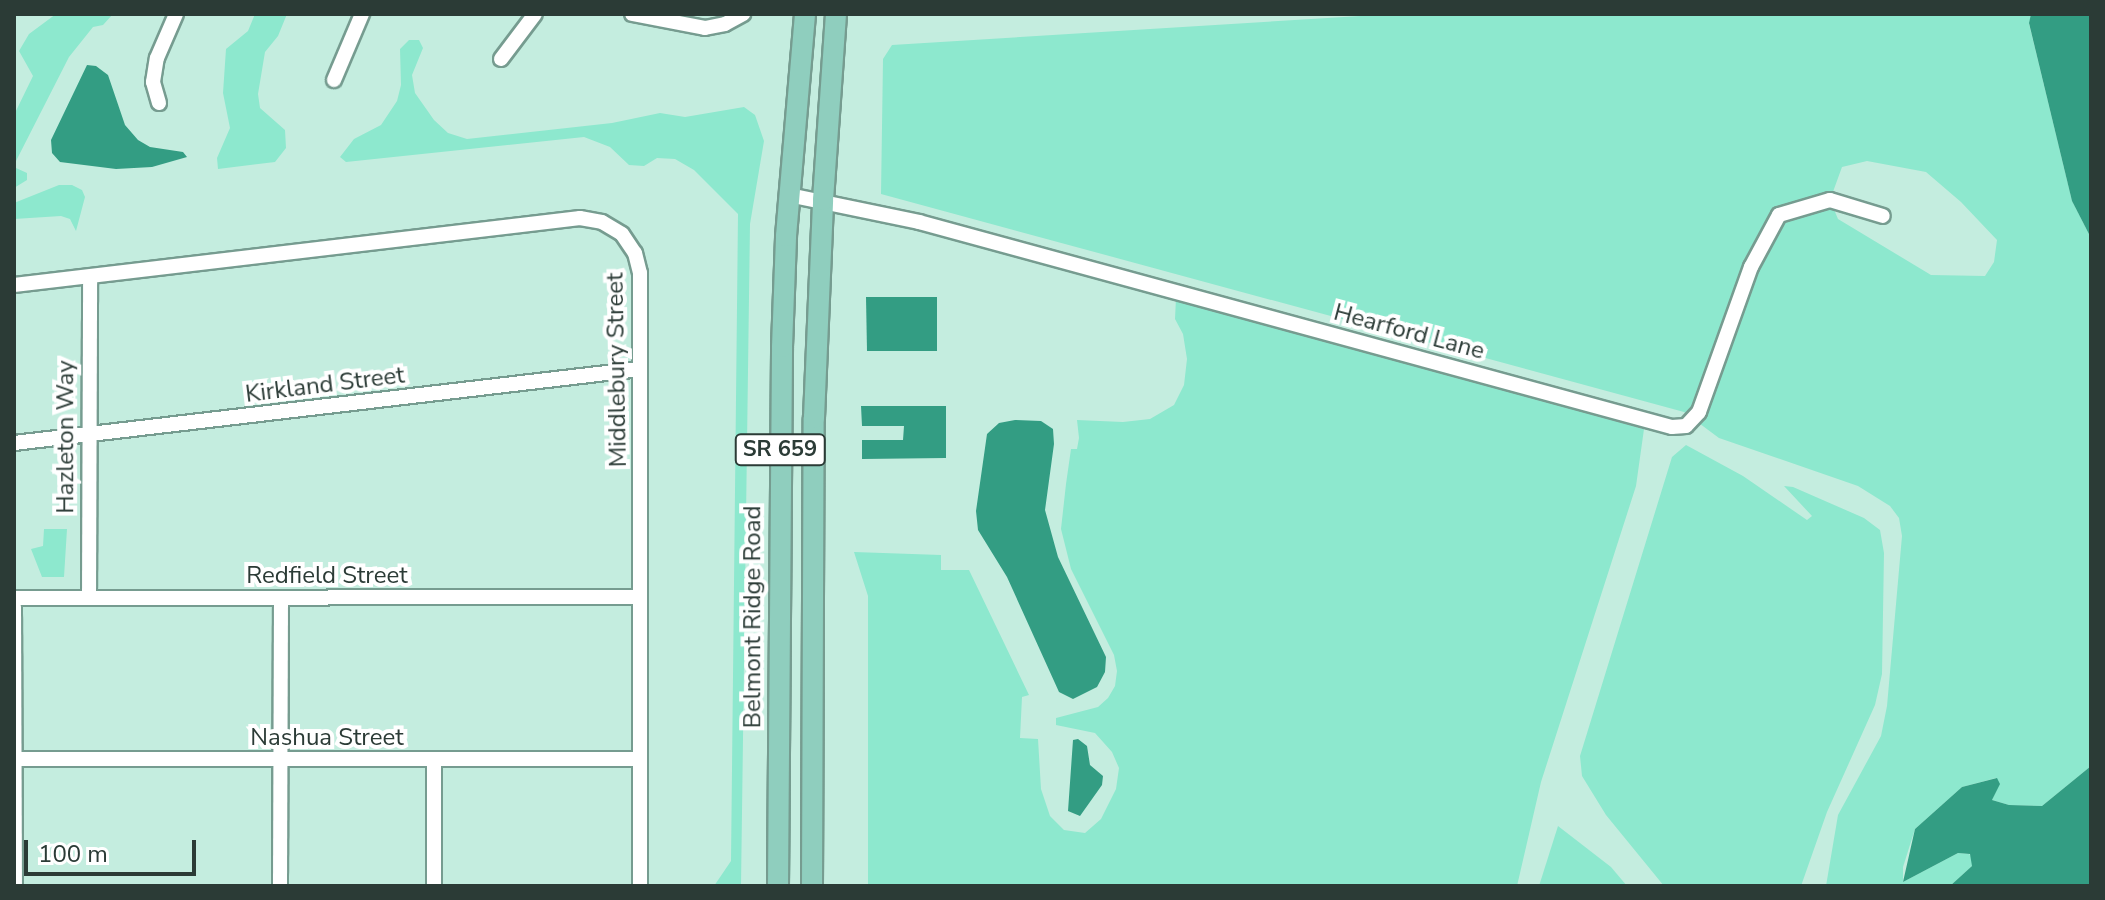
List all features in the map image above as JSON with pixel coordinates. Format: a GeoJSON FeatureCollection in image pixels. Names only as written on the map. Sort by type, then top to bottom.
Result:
{"type":"FeatureCollection","features":[{"type":"Feature","properties":{"kind":"main road","name":"Belmont Ridge Road"},"geometry":{"type":"LineString","coordinates":[[778,886],[779,501],[789,195],[805,14]]}},
{"type":"Feature","properties":{"kind":"main road","name":"SR 659"},"geometry":{"type":"LineString","coordinates":[[812,886],[814,418],[823,200],[836,14]]}},
{"type":"Feature","properties":{"kind":"main road"},"geometry":{"type":"LineString","coordinates":[[779,501],[787,531],[800,541],[814,544]]}},
{"type":"Feature","properties":{"kind":"street"},"geometry":{"type":"LineString","coordinates":[[159,103],[153,82],[157,58],[176,14]]}},
{"type":"Feature","properties":{"kind":"street"},"geometry":{"type":"LineString","coordinates":[[334,80],[362,14]]}},
{"type":"Feature","properties":{"kind":"street"},"geometry":{"type":"LineString","coordinates":[[501,59],[535,14]]}},
{"type":"Feature","properties":{"kind":"street"},"geometry":{"type":"LineString","coordinates":[[632,14],[705,28],[725,24],[743,14]]}},
{"type":"Feature","properties":{"kind":"street","name":"Hearford Lane"},"geometry":{"type":"LineString","coordinates":[[789,195],[919,222],[1672,427],[1686,426],[1699,412],[1751,267],[1779,215],[1830,200],[1883,216]]}},
{"type":"Feature","properties":{"kind":"street","name":"Middlebury Street"},"geometry":{"type":"LineString","coordinates":[[14,285],[580,218],[595,220],[622,234],[638,260],[640,886]]}},
{"type":"Feature","properties":{"kind":"street","name":"Hazleton Way"},"geometry":{"type":"LineString","coordinates":[[89,598],[90,277]]}},
{"type":"Feature","properties":{"kind":"street","name":"Kirkland Street"},"geometry":{"type":"LineString","coordinates":[[14,443],[640,369]]}},
{"type":"Feature","properties":{"kind":"street","name":"Redfield Street"},"geometry":{"type":"LineString","coordinates":[[14,598],[640,597]]}},
{"type":"Feature","properties":{"kind":"street"},"geometry":{"type":"LineString","coordinates":[[280,886],[281,599]]}},
{"type":"Feature","properties":{"kind":"street"},"geometry":{"type":"LineString","coordinates":[[14,607],[15,886]]}},
{"type":"Feature","properties":{"kind":"street","name":"Nashua Street"},"geometry":{"type":"LineString","coordinates":[[14,759],[640,759]]}},
{"type":"Feature","properties":{"kind":"street"},"geometry":{"type":"LineString","coordinates":[[434,759],[434,886]]}},
{"type":"Feature","properties":{"kind":"shaded area"},"geometry":{"type":"Polygon","coordinates":[[[56,14],[113,14],[103,25],[93,27],[69,57],[16,161],[16,168],[27,173],[27,180],[14,188],[14,115],[33,76],[19,51],[29,34],[56,14]]]}},
{"type":"Feature","properties":{"kind":"shaded area"},"geometry":{"type":"Polygon","coordinates":[[[255,14],[287,14],[278,36],[265,52],[258,94],[260,108],[285,130],[286,148],[275,162],[218,169],[217,158],[230,128],[223,93],[226,49],[248,31],[255,14]]]}},
{"type":"Feature","properties":{"kind":"shaded area"},"geometry":{"type":"Polygon","coordinates":[[[1393,14],[2031,14],[2029,24],[2072,201],[2091,238],[2091,766],[2042,806],[2009,805],[1992,800],[1999,784],[1996,778],[1962,787],[1915,829],[1903,867],[1903,882],[1958,853],[1969,854],[1973,858],[1972,866],[1950,886],[1826,886],[1838,815],[1881,736],[1887,706],[1902,536],[1899,518],[1890,506],[1858,486],[1719,438],[1684,412],[881,194],[883,59],[892,45],[1393,14]],[[1867,161],[1842,167],[1830,200],[1838,219],[1931,275],[1985,276],[1994,262],[1997,240],[1961,202],[1926,172],[1867,161]]]}},
{"type":"Feature","properties":{"kind":"shaded area"},"geometry":{"type":"Polygon","coordinates":[[[2031,14],[2091,14],[2091,238],[2072,201],[2029,23],[2031,14]]]}},
{"type":"Feature","properties":{"kind":"shaded area"},"geometry":{"type":"Polygon","coordinates":[[[409,40],[419,40],[423,48],[412,75],[415,93],[434,120],[448,133],[467,139],[612,123],[660,113],[685,117],[744,107],[755,115],[764,141],[750,224],[741,886],[714,886],[731,861],[738,214],[694,170],[675,159],[657,158],[644,166],[629,165],[610,147],[584,137],[346,162],[340,157],[354,139],[381,125],[397,101],[401,85],[400,49],[409,40]]]}},
{"type":"Feature","properties":{"kind":"shaded area"},"geometry":{"type":"Polygon","coordinates":[[[87,65],[96,66],[108,75],[125,125],[138,140],[150,147],[183,152],[187,157],[152,167],[116,169],[60,162],[52,153],[51,140],[87,65]]]}},
{"type":"Feature","properties":{"kind":"shaded area"},"geometry":{"type":"Polygon","coordinates":[[[59,185],[72,185],[82,190],[85,197],[76,231],[70,219],[61,216],[14,219],[14,203],[59,185]]]}},
{"type":"Feature","properties":{"kind":"shaded area"},"geometry":{"type":"Polygon","coordinates":[[[866,297],[937,297],[937,351],[867,351],[866,297]]]}},
{"type":"Feature","properties":{"kind":"shaded area"},"geometry":{"type":"Polygon","coordinates":[[[1176,298],[1644,429],[1636,486],[1541,782],[1517,886],[868,886],[868,596],[854,552],[941,555],[941,570],[969,570],[1029,695],[1022,697],[1020,738],[1038,739],[1041,789],[1050,816],[1064,830],[1085,833],[1101,819],[1116,789],[1119,768],[1112,752],[1095,733],[1056,725],[1056,718],[1098,707],[1115,686],[1117,671],[1114,655],[1071,569],[1061,529],[1071,449],[1077,449],[1077,420],[1123,422],[1150,419],[1174,405],[1184,385],[1187,359],[1183,334],[1175,319],[1176,298]]]}},
{"type":"Feature","properties":{"kind":"shaded area"},"geometry":{"type":"Polygon","coordinates":[[[861,406],[946,406],[946,458],[862,459],[862,440],[903,440],[904,426],[862,426],[861,406]]]}},
{"type":"Feature","properties":{"kind":"shaded area"},"geometry":{"type":"Polygon","coordinates":[[[1041,421],[1053,429],[1054,444],[1045,510],[1058,557],[1106,657],[1105,672],[1097,687],[1073,699],[1059,692],[1007,577],[978,530],[976,511],[987,434],[999,423],[1041,421]]]}},
{"type":"Feature","properties":{"kind":"shaded area"},"geometry":{"type":"Polygon","coordinates":[[[1686,445],[1743,476],[1807,520],[1812,516],[1784,486],[1793,487],[1864,518],[1880,530],[1884,553],[1882,674],[1875,705],[1827,812],[1801,886],[1664,886],[1606,815],[1582,776],[1580,756],[1672,457],[1686,445]]]}},
{"type":"Feature","properties":{"kind":"shaded area"},"geometry":{"type":"Polygon","coordinates":[[[44,529],[67,529],[64,577],[42,577],[31,549],[43,546],[44,529]]]}},
{"type":"Feature","properties":{"kind":"shaded area"},"geometry":{"type":"Polygon","coordinates":[[[1078,739],[1087,746],[1090,765],[1103,776],[1102,785],[1080,816],[1068,811],[1073,740],[1078,739]]]}},
{"type":"Feature","properties":{"kind":"shaded area"},"geometry":{"type":"Polygon","coordinates":[[[2091,766],[2091,886],[1950,886],[1972,866],[1970,854],[1958,853],[1903,882],[1915,829],[1962,787],[1997,778],[2000,784],[1992,800],[2009,805],[2042,806],[2091,766]]]}},
{"type":"Feature","properties":{"kind":"shaded area"},"geometry":{"type":"Polygon","coordinates":[[[1558,826],[1611,867],[1627,886],[1539,886],[1558,826]]]}}]}
